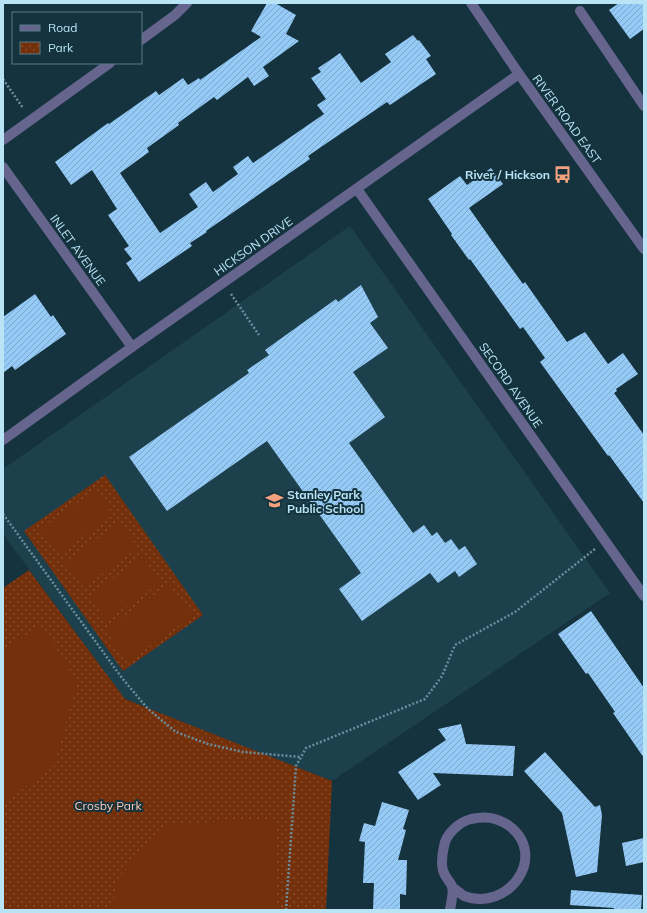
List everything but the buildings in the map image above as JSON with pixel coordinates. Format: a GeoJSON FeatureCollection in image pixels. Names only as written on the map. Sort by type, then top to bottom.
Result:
{"type":"FeatureCollection","features":[{"type":"Feature","properties":{"kind":"street"},"geometry":{"type":"LineString","coordinates":[[142,39],[175,16],[187,3]]}},
{"type":"Feature","properties":{"kind":"street","name":"RIVER ROAD EAST"},"geometry":{"type":"LineString","coordinates":[[471,3],[519,74],[644,249]]}},
{"type":"Feature","properties":{"kind":"street"},"geometry":{"type":"LineString","coordinates":[[580,11],[644,106]]}},
{"type":"Feature","properties":{"kind":"street"},"geometry":{"type":"LineString","coordinates":[[3,140],[109,64]]}},
{"type":"Feature","properties":{"kind":"street","name":"HICKSON DRIVE"},"geometry":{"type":"LineString","coordinates":[[3,440],[132,347],[519,74]]}},
{"type":"Feature","properties":{"kind":"street","name":"INLET AVENUE"},"geometry":{"type":"LineString","coordinates":[[3,167],[132,347]]}},
{"type":"Feature","properties":{"kind":"street","name":"SECORD AVENUE"},"geometry":{"type":"LineString","coordinates":[[357,189],[644,596]]}},
{"type":"Feature","properties":{"kind":"street"},"geometry":{"type":"LineString","coordinates":[[450,910],[452,887],[444,874],[442,858],[444,843],[452,830],[464,821],[482,816],[500,820],[515,830],[524,846],[525,864],[520,879],[510,891],[496,898],[480,900],[465,896],[452,887]]}},
{"type":"Feature","properties":{"kind":"path"},"geometry":{"type":"LineString","coordinates":[[3,79],[31,120]]}},
{"type":"Feature","properties":{"kind":"path"},"geometry":{"type":"LineString","coordinates":[[223,283],[259,335]]}},
{"type":"Feature","properties":{"kind":"path"},"geometry":{"type":"LineString","coordinates":[[3,514],[122,678],[148,708],[176,732],[208,744],[242,752],[301,757]]}},
{"type":"Feature","properties":{"kind":"path"},"geometry":{"type":"LineString","coordinates":[[286,910],[296,766],[306,748],[425,698],[442,676],[455,645],[515,612],[606,541]]}},
{"type":"Feature","properties":{"kind":"shaded area","name":"Stanley Park Public School"},"geometry":{"type":"Polygon","coordinates":[[[350,226],[610,593],[332,781],[125,699],[3,534],[3,469],[350,226]]]}},
{"type":"Feature","properties":{"kind":"green space"},"geometry":{"type":"Polygon","coordinates":[[[105,475],[203,615],[123,671],[24,531],[105,475]]]}},
{"type":"Feature","properties":{"kind":"green space"},"geometry":{"type":"Polygon","coordinates":[[[96,490],[113,515],[59,554],[41,529],[96,490]]]}},
{"type":"Feature","properties":{"kind":"green space"},"geometry":{"type":"Polygon","coordinates":[[[120,523],[138,548],[83,587],[65,562],[120,523]]]}},
{"type":"Feature","properties":{"kind":"green space"},"geometry":{"type":"Polygon","coordinates":[[[143,557],[161,582],[106,620],[89,596],[143,557]]]}},
{"type":"Feature","properties":{"kind":"green space","name":"Crosby Park"},"geometry":{"type":"Polygon","coordinates":[[[29,570],[125,699],[332,781],[326,910],[3,910],[3,588],[29,570]]]}},
{"type":"Feature","properties":{"kind":"green space"},"geometry":{"type":"Polygon","coordinates":[[[169,584],[192,616],[127,662],[105,630],[169,584]]]}},
{"type":"Feature","properties":{"kind":"green space"},"geometry":{"type":"Polygon","coordinates":[[[41,625],[77,682],[54,766],[3,803],[3,650],[41,625]]]}},
{"type":"Feature","properties":{"kind":"green space"},"geometry":{"type":"Polygon","coordinates":[[[277,819],[276,910],[112,910],[117,880],[166,824],[277,819]]]}},
{"type":"Feature","properties":{"kind":"place","name":"River / Hickson"},"geometry":{"type":"Point","coordinates":[563,174]}},
{"type":"Feature","properties":{"kind":"place","name":"Stanley Park Public School"},"geometry":{"type":"Point","coordinates":[274,501]}}]}
